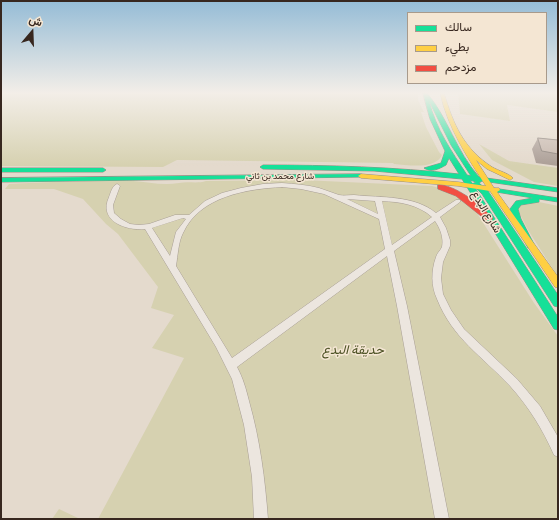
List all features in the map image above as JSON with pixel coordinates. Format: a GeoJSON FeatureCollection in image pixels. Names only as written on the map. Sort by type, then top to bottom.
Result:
{"type":"FeatureCollection","features":[{"type":"Feature","properties":{"kind":"main road","name":"شارع البدع"},"geometry":{"type":"LineString","coordinates":[[431,117],[449,150],[531,246],[558,284]]}},
{"type":"Feature","properties":{"kind":"main road"},"geometry":{"type":"LineString","coordinates":[[440,117],[477,182],[558,303]]}},
{"type":"Feature","properties":{"kind":"main road","name":"شارع البدع"},"geometry":{"type":"LineString","coordinates":[[449,117],[465,148],[489,218],[558,326]]}},
{"type":"Feature","properties":{"kind":"main road"},"geometry":{"type":"LineString","coordinates":[[465,148],[499,174],[557,191]]}},
{"type":"Feature","properties":{"kind":"main road"},"geometry":{"type":"LineString","coordinates":[[394,168],[430,168],[442,166],[446,163],[449,150]]}},
{"type":"Feature","properties":{"kind":"main road","name":"شارع محمد بن ثاني"},"geometry":{"type":"LineString","coordinates":[[255,168],[324,166],[394,168],[477,182],[557,191]]}},
{"type":"Feature","properties":{"kind":"main road","name":"شارع محمد بن ثاني"},"geometry":{"type":"LineString","coordinates":[[1,171],[189,170],[240,168]]}},
{"type":"Feature","properties":{"kind":"main road"},"geometry":{"type":"LineString","coordinates":[[233,176],[286,171],[337,171],[398,174],[477,182]]}},
{"type":"Feature","properties":{"kind":"main road","name":"شارع محمد بن ثاني"},"geometry":{"type":"LineString","coordinates":[[1,180],[233,176],[346,176],[477,182],[558,201]]}},
{"type":"Feature","properties":{"kind":"main road"},"geometry":{"type":"LineString","coordinates":[[398,178],[449,189],[463,197],[489,218]]}},
{"type":"Feature","properties":{"kind":"main road"},"geometry":{"type":"LineString","coordinates":[[531,246],[526,232],[516,216],[514,209],[519,203],[529,200],[558,201]]}},
{"type":"Feature","properties":{"kind":"street"},"geometry":{"type":"LineString","coordinates":[[172,266],[177,238],[182,227],[190,217],[204,205],[236,191],[281,185],[304,187],[325,192],[382,218]]}},
{"type":"Feature","properties":{"kind":"street"},"geometry":{"type":"LineString","coordinates":[[117,186],[108,206],[111,215],[125,225],[148,227],[182,216],[190,217]]}},
{"type":"Feature","properties":{"kind":"street"},"geometry":{"type":"LineString","coordinates":[[340,198],[391,199],[411,203],[429,211],[436,217],[446,238],[446,245],[441,255],[437,270],[437,281],[440,296],[447,313],[467,339],[504,373],[524,394],[542,420],[558,451]]}},
{"type":"Feature","properties":{"kind":"street"},"geometry":{"type":"LineString","coordinates":[[378,199],[402,306],[442,519]]}},
{"type":"Feature","properties":{"kind":"street"},"geometry":{"type":"LineString","coordinates":[[231,365],[458,201]]}},
{"type":"Feature","properties":{"kind":"street"},"geometry":{"type":"LineString","coordinates":[[148,227],[231,365],[242,393],[250,425],[258,476],[261,519]]}},
{"type":"Feature","properties":{"kind":"green space"},"geometry":{"type":"Polygon","coordinates":[[[1,117],[423,117],[426,127],[442,155],[439,160],[434,163],[421,166],[393,163],[177,160],[163,167],[1,166],[1,117]]]}},
{"type":"Feature","properties":{"kind":"green space"},"geometry":{"type":"Polygon","coordinates":[[[483,117],[509,117],[510,121],[483,117]]]}},
{"type":"Feature","properties":{"kind":"green space"},"geometry":{"type":"Polygon","coordinates":[[[479,144],[509,161],[558,168],[558,186],[534,182],[492,160],[479,144]]]}},
{"type":"Feature","properties":{"kind":"green space","name":"حديقة البدع"},"geometry":{"type":"Polygon","coordinates":[[[302,180],[432,186],[450,191],[475,210],[534,303],[558,336],[558,519],[98,519],[184,358],[152,348],[174,315],[151,308],[158,287],[118,234],[106,224],[83,199],[54,189],[5,189],[9,184],[71,181],[133,181],[167,184],[206,181],[302,180]]]}},
{"type":"Feature","properties":{"kind":"green space"},"geometry":{"type":"Polygon","coordinates":[[[539,202],[558,206],[558,277],[528,230],[517,208],[519,206],[539,202]]]}},
{"type":"Feature","properties":{"kind":"green space"},"geometry":{"type":"Polygon","coordinates":[[[59,509],[80,519],[52,519],[59,509]]]}},
{"type":"Feature","properties":{"kind":"building"},"geometry":{"type":"Polygon","coordinates":[[[538,138],[558,140],[558,154],[542,151],[538,138]]]}},
{"type":"Feature","properties":{"kind":"traffic: fast"},"geometry":{"type":"LineString","coordinates":[[431,117],[444,144],[558,326]]}},
{"type":"Feature","properties":{"kind":"traffic: fast"},"geometry":{"type":"LineString","coordinates":[[440,117],[458,153],[479,181]]}},
{"type":"Feature","properties":{"kind":"traffic: fast"},"geometry":{"type":"LineString","coordinates":[[427,168],[435,168],[444,164],[449,150]]}},
{"type":"Feature","properties":{"kind":"traffic: fast"},"geometry":{"type":"LineString","coordinates":[[263,167],[374,169],[484,179],[558,190]]}},
{"type":"Feature","properties":{"kind":"traffic: fast"},"geometry":{"type":"LineString","coordinates":[[1,170],[103,170]]}},
{"type":"Feature","properties":{"kind":"traffic: fast"},"geometry":{"type":"LineString","coordinates":[[1,180],[361,176]]}},
{"type":"Feature","properties":{"kind":"traffic: fast"},"geometry":{"type":"LineString","coordinates":[[476,184],[485,193],[558,303]]}},
{"type":"Feature","properties":{"kind":"traffic: fast"},"geometry":{"type":"LineString","coordinates":[[496,190],[558,200]]}},
{"type":"Feature","properties":{"kind":"traffic: fast"},"geometry":{"type":"LineString","coordinates":[[531,246],[517,219],[514,209],[519,203],[536,200]]}},
{"type":"Feature","properties":{"kind":"traffic: slow"},"geometry":{"type":"LineString","coordinates":[[450,117],[468,153],[558,284]]}},
{"type":"Feature","properties":{"kind":"traffic: slow"},"geometry":{"type":"LineString","coordinates":[[465,148],[489,168],[510,178]]}},
{"type":"Feature","properties":{"kind":"traffic: slow"},"geometry":{"type":"LineString","coordinates":[[361,176],[458,184],[496,190]]}},
{"type":"Feature","properties":{"kind":"traffic: jam"},"geometry":{"type":"LineString","coordinates":[[441,187],[459,194],[489,218]]}}]}
